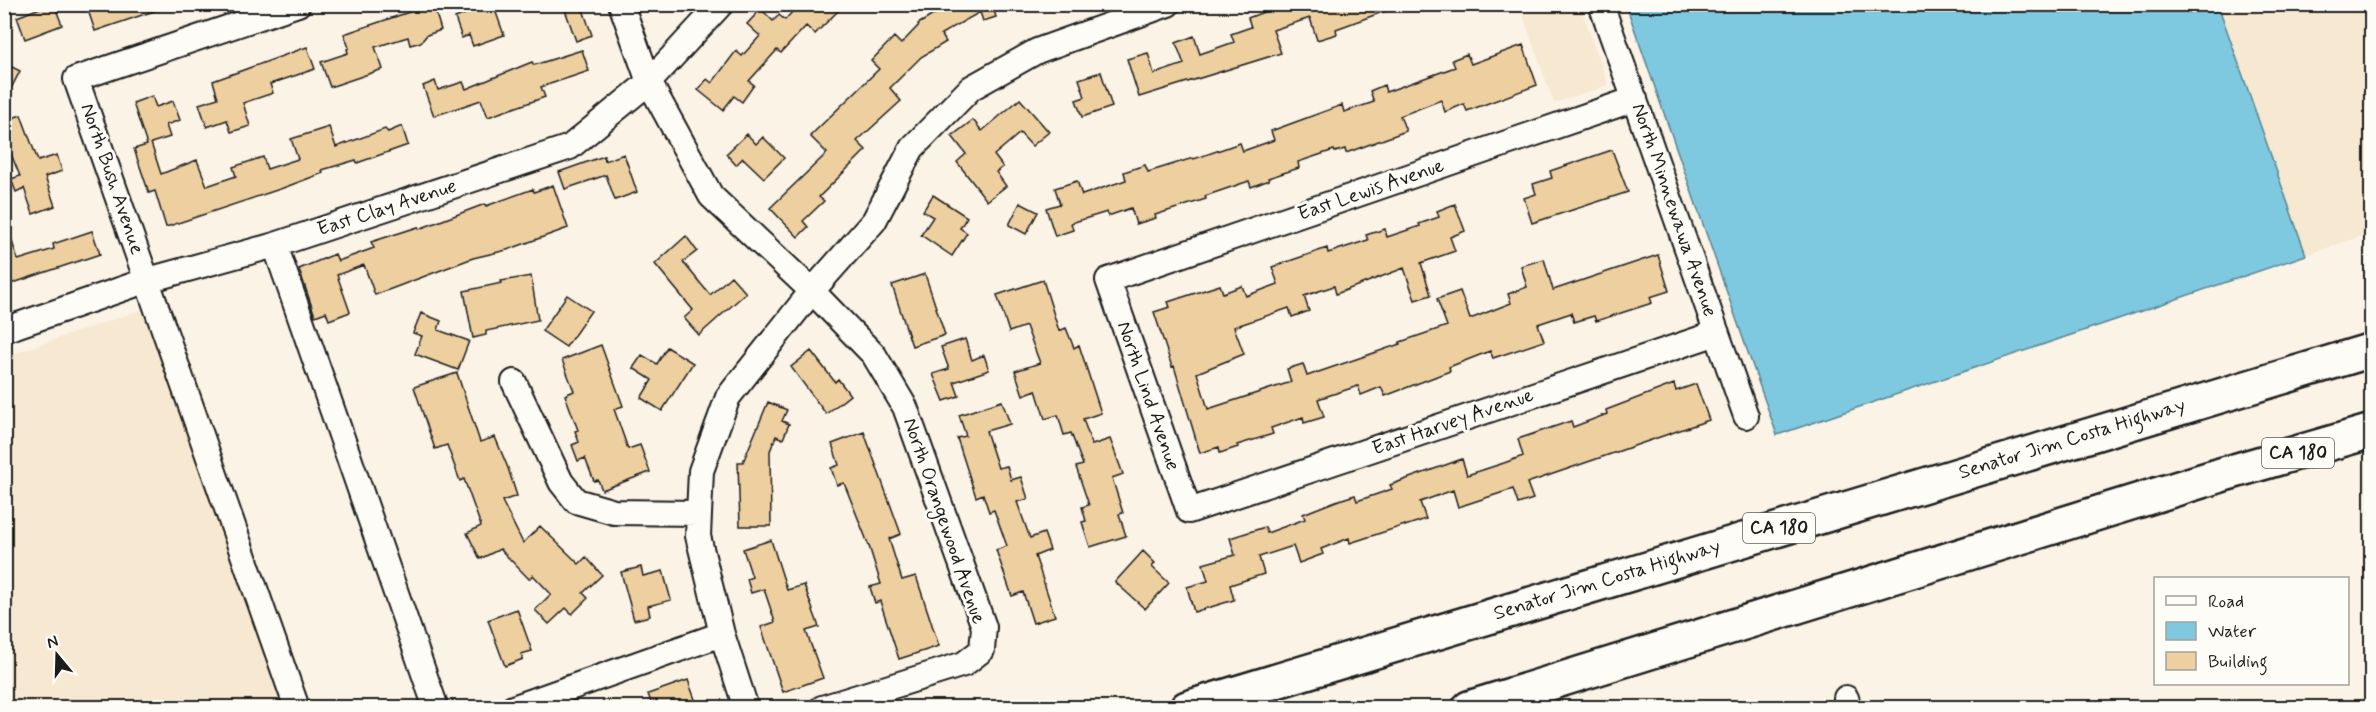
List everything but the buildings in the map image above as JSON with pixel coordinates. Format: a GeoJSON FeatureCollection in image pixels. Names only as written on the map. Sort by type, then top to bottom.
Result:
{"type":"FeatureCollection","features":[{"type":"Feature","properties":{"kind":"highway","name":"Senator Jim Costa Highway"},"geometry":{"type":"LineString","coordinates":[[1187,708],[2372,350]]}},
{"type":"Feature","properties":{"kind":"highway","name":"CA 180"},"geometry":{"type":"LineString","coordinates":[[1469,708],[2224,474],[2372,431]]}},
{"type":"Feature","properties":{"kind":"highway"},"geometry":{"type":"LineString","coordinates":[[2224,474],[2372,440]]}},
{"type":"Feature","properties":{"kind":"street","name":"North Bush Avenue"},"geometry":{"type":"LineString","coordinates":[[297,708],[76,79],[298,4]]}},
{"type":"Feature","properties":{"kind":"street","name":"North Orangewood Avenue"},"geometry":{"type":"LineString","coordinates":[[621,4],[648,82],[711,196],[812,291],[874,355],[904,407],[984,627],[981,650],[964,664],[822,708]]}},
{"type":"Feature","properties":{"kind":"street","name":"East Clay Avenue"},"geometry":{"type":"LineString","coordinates":[[4,330],[148,280],[275,244],[570,147],[648,82],[721,4]]}},
{"type":"Feature","properties":{"kind":"street"},"geometry":{"type":"LineString","coordinates":[[746,708],[722,634],[698,536],[700,471],[728,397],[812,291],[874,221],[912,148],[970,88],[1037,51],[1168,4]]}},
{"type":"Feature","properties":{"kind":"street","name":"North Minnewawa Avenue"},"geometry":{"type":"LineString","coordinates":[[1601,4],[1746,416]]}},
{"type":"Feature","properties":{"kind":"street","name":"East Lewis Avenue"},"geometry":{"type":"LineString","coordinates":[[1108,280],[1635,99]]}},
{"type":"Feature","properties":{"kind":"street"},"geometry":{"type":"LineString","coordinates":[[275,244],[436,708]]}},
{"type":"Feature","properties":{"kind":"street","name":"North Lind Avenue"},"geometry":{"type":"LineString","coordinates":[[1108,280],[1189,511]]}},
{"type":"Feature","properties":{"kind":"street","name":"East Harvey Avenue"},"geometry":{"type":"LineString","coordinates":[[1189,511],[1717,333]]}},
{"type":"Feature","properties":{"kind":"street"},"geometry":{"type":"LineString","coordinates":[[514,382],[561,482],[576,501],[614,512],[699,513]]}},
{"type":"Feature","properties":{"kind":"street"},"geometry":{"type":"LineString","coordinates":[[513,708],[722,634]]}},
{"type":"Feature","properties":{"kind":"shaded area"},"geometry":{"type":"Polygon","coordinates":[[[1542,5],[1580,5],[1608,85],[1554,103],[1522,12],[1542,5]]]}},
{"type":"Feature","properties":{"kind":"shaded area"},"geometry":{"type":"Polygon","coordinates":[[[2218,5],[2371,5],[2371,233],[2306,255],[2218,5]]]}},
{"type":"Feature","properties":{"kind":"shaded area"},"geometry":{"type":"Polygon","coordinates":[[[144,309],[284,707],[5,707],[4,357],[144,309]]]}},
{"type":"Feature","properties":{"kind":"water"},"geometry":{"type":"Polygon","coordinates":[[[1626,5],[2218,5],[2306,255],[1777,435],[1626,5]]]}}]}
